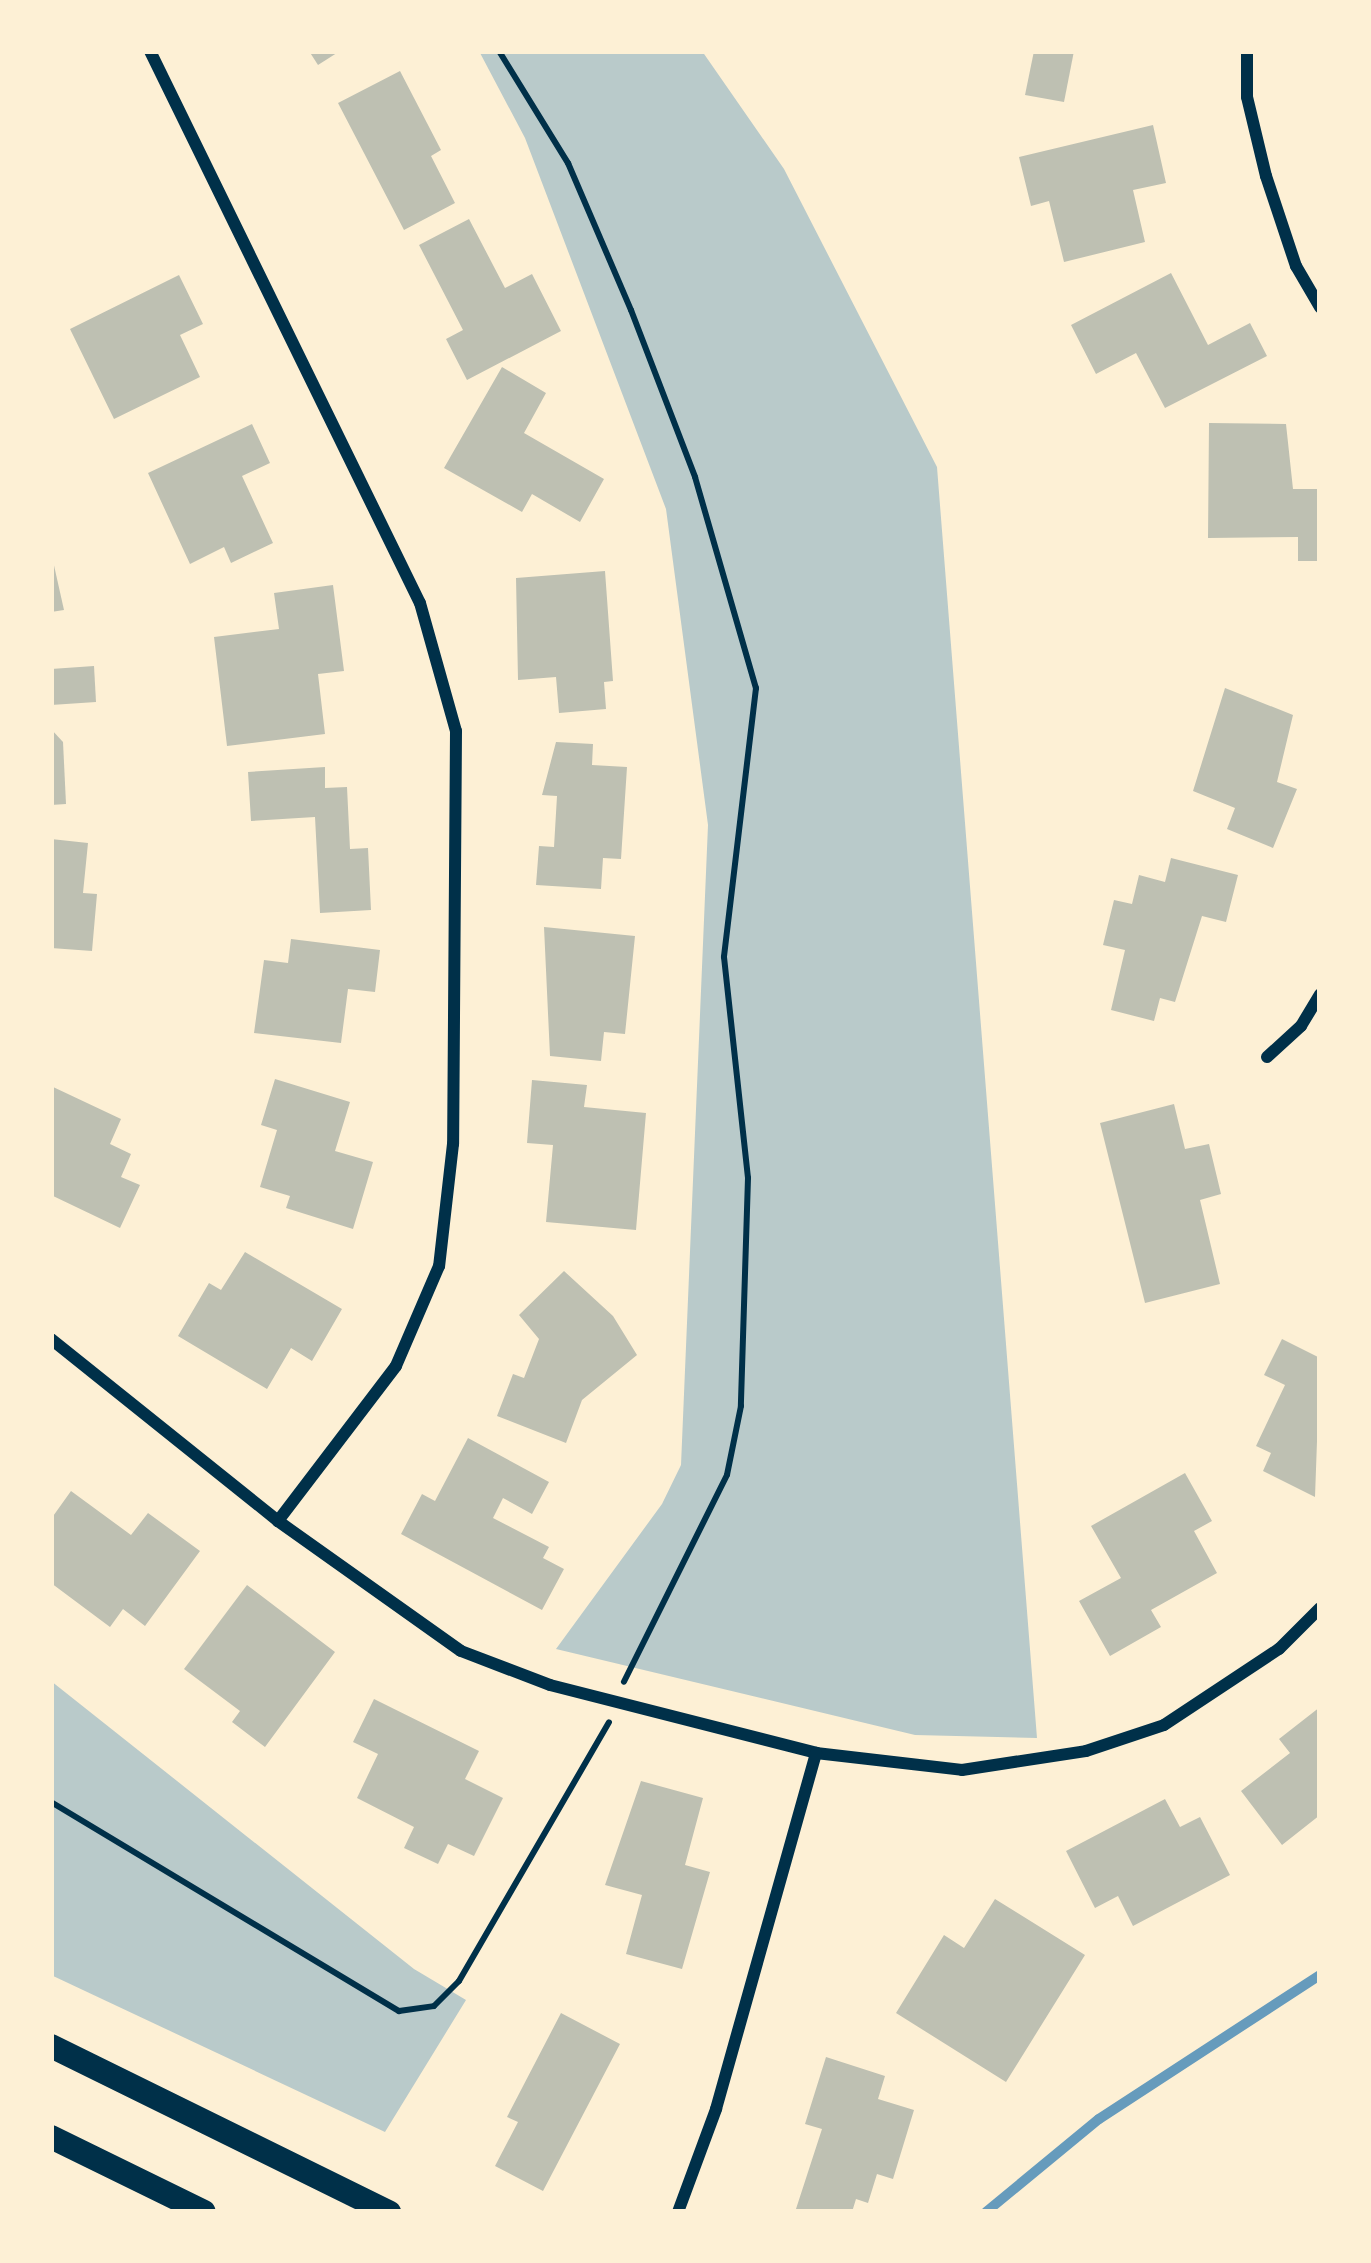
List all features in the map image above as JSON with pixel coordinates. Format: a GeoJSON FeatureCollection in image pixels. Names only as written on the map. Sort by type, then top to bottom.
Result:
{"type":"FeatureCollection","features":[{"type":"Feature","properties":{"kind":"main road"},"geometry":{"type":"LineString","coordinates":[[51,2046],[389,2212]]}},
{"type":"Feature","properties":{"kind":"main road"},"geometry":{"type":"LineString","coordinates":[[51,2137],[204,2212]]}},
{"type":"Feature","properties":{"kind":"street"},"geometry":{"type":"LineString","coordinates":[[151,51],[420,603],[456,731],[453,1144],[440,1266],[396,1366],[278,1521]]}},
{"type":"Feature","properties":{"kind":"street"},"geometry":{"type":"LineString","coordinates":[[1247,51],[1247,97],[1267,176],[1296,266],[1320,307]]}},
{"type":"Feature","properties":{"kind":"street"},"geometry":{"type":"LineString","coordinates":[[1267,1058],[1301,1026],[1320,994]]}},
{"type":"Feature","properties":{"kind":"street"},"geometry":{"type":"LineString","coordinates":[[51,1339],[278,1521],[461,1651],[617,1702],[816,1753],[962,1770],[1086,1751],[1164,1725],[1279,1649],[1320,1608]]}},
{"type":"Feature","properties":{"kind":"street"},"geometry":{"type":"LineString","coordinates":[[678,2212],[723,2087],[816,1753]]}},
{"type":"Feature","properties":{"kind":"path"},"geometry":{"type":"LineString","coordinates":[[51,1802],[399,2011],[434,2006],[459,1982],[595,1755],[727,1475],[741,1406],[748,1178],[724,957],[756,688],[695,477],[631,310],[568,163],[499,51]]}},
{"type":"Feature","properties":{"kind":"shaded area"},"geometry":{"type":"Polygon","coordinates":[[[479,51],[702,51],[784,169],[937,467],[1037,1738],[915,1735],[556,1649],[662,1504],[681,1465],[708,825],[666,509],[525,138],[479,51]]]}},
{"type":"Feature","properties":{"kind":"shaded area"},"geometry":{"type":"Polygon","coordinates":[[[51,1681],[414,1969],[466,2000],[385,2132],[51,1975],[51,1681]]]}},
{"type":"Feature","properties":{"kind":"building"},"geometry":{"type":"Polygon","coordinates":[[[309,51],[340,51],[318,65],[309,51]]]}},
{"type":"Feature","properties":{"kind":"building"},"geometry":{"type":"Polygon","coordinates":[[[1034,51],[1074,51],[1064,102],[1025,95],[1034,51]]]}},
{"type":"Feature","properties":{"kind":"building"},"geometry":{"type":"Polygon","coordinates":[[[400,71],[441,150],[431,156],[455,203],[404,230],[338,103],[400,71]]]}},
{"type":"Feature","properties":{"kind":"building"},"geometry":{"type":"Polygon","coordinates":[[[1153,125],[1166,183],[1133,190],[1145,242],[1064,262],[1049,201],[1031,206],[1019,157],[1153,125]]]}},
{"type":"Feature","properties":{"kind":"building"},"geometry":{"type":"Polygon","coordinates":[[[469,219],[505,288],[532,274],[561,331],[467,380],[446,339],[463,330],[419,245],[469,219]]]}},
{"type":"Feature","properties":{"kind":"building"},"geometry":{"type":"Polygon","coordinates":[[[1171,273],[1208,345],[1250,323],[1267,356],[1165,408],[1136,353],[1096,374],[1071,325],[1171,273]]]}},
{"type":"Feature","properties":{"kind":"building"},"geometry":{"type":"Polygon","coordinates":[[[179,275],[203,324],[180,335],[200,377],[114,419],[70,329],[179,275]]]}},
{"type":"Feature","properties":{"kind":"building"},"geometry":{"type":"Polygon","coordinates":[[[502,367],[546,393],[524,433],[604,479],[580,522],[532,494],[522,512],[444,468],[502,367]]]}},
{"type":"Feature","properties":{"kind":"building"},"geometry":{"type":"Polygon","coordinates":[[[1209,423],[1286,424],[1293,489],[1320,489],[1320,561],[1298,561],[1298,537],[1208,538],[1209,423]]]}},
{"type":"Feature","properties":{"kind":"building"},"geometry":{"type":"Polygon","coordinates":[[[252,424],[270,463],[242,476],[273,543],[231,563],[224,547],[190,564],[148,473],[252,424]]]}},
{"type":"Feature","properties":{"kind":"building"},"geometry":{"type":"Polygon","coordinates":[[[51,552],[64,610],[51,612],[51,552]]]}},
{"type":"Feature","properties":{"kind":"building"},"geometry":{"type":"Polygon","coordinates":[[[605,571],[613,681],[604,682],[606,709],[559,713],[556,677],[518,680],[516,578],[605,571]]]}},
{"type":"Feature","properties":{"kind":"building"},"geometry":{"type":"Polygon","coordinates":[[[333,585],[344,671],[318,674],[325,734],[227,746],[214,637],[279,629],[274,593],[333,585]]]}},
{"type":"Feature","properties":{"kind":"building"},"geometry":{"type":"Polygon","coordinates":[[[94,666],[96,702],[51,705],[51,669],[94,666]]]}},
{"type":"Feature","properties":{"kind":"building"},"geometry":{"type":"Polygon","coordinates":[[[1225,688],[1293,715],[1277,782],[1297,789],[1273,848],[1227,829],[1235,808],[1193,791],[1225,688]]]}},
{"type":"Feature","properties":{"kind":"building"},"geometry":{"type":"Polygon","coordinates":[[[51,729],[63,742],[66,804],[51,805],[51,729]]]}},
{"type":"Feature","properties":{"kind":"building"},"geometry":{"type":"Polygon","coordinates":[[[556,742],[593,744],[592,765],[627,767],[621,859],[603,858],[601,889],[536,885],[539,846],[554,847],[557,796],[542,795],[556,742]]]}},
{"type":"Feature","properties":{"kind":"building"},"geometry":{"type":"Polygon","coordinates":[[[325,767],[325,788],[347,787],[350,849],[368,848],[371,910],[320,913],[315,817],[251,821],[248,772],[325,767]]]}},
{"type":"Feature","properties":{"kind":"building"},"geometry":{"type":"Polygon","coordinates":[[[51,839],[88,843],[83,893],[97,894],[92,951],[51,948],[51,839]]]}},
{"type":"Feature","properties":{"kind":"building"},"geometry":{"type":"Polygon","coordinates":[[[1171,858],[1238,875],[1226,922],[1202,916],[1175,1002],[1160,998],[1154,1021],[1111,1010],[1125,950],[1103,945],[1114,900],[1132,904],[1139,875],[1165,882],[1171,858]]]}},
{"type":"Feature","properties":{"kind":"building"},"geometry":{"type":"Polygon","coordinates":[[[544,927],[635,936],[625,1034],[604,1032],[601,1061],[550,1056],[544,927]]]}},
{"type":"Feature","properties":{"kind":"building"},"geometry":{"type":"Polygon","coordinates":[[[291,939],[380,950],[375,992],[348,989],[341,1043],[254,1033],[264,960],[288,963],[291,939]]]}},
{"type":"Feature","properties":{"kind":"building"},"geometry":{"type":"Polygon","coordinates":[[[275,1079],[350,1102],[335,1151],[373,1162],[353,1229],[286,1208],[290,1196],[260,1187],[277,1130],[261,1125],[275,1079]]]}},
{"type":"Feature","properties":{"kind":"building"},"geometry":{"type":"Polygon","coordinates":[[[532,1080],[587,1085],[584,1107],[646,1113],[636,1230],[546,1222],[553,1145],[527,1143],[532,1080]]]}},
{"type":"Feature","properties":{"kind":"building"},"geometry":{"type":"Polygon","coordinates":[[[51,1086],[121,1119],[110,1144],[131,1154],[121,1177],[140,1185],[120,1228],[51,1195],[51,1086]]]}},
{"type":"Feature","properties":{"kind":"building"},"geometry":{"type":"Polygon","coordinates":[[[1174,1104],[1185,1149],[1209,1144],[1221,1194],[1200,1200],[1220,1284],[1145,1303],[1100,1123],[1174,1104]]]}},
{"type":"Feature","properties":{"kind":"building"},"geometry":{"type":"Polygon","coordinates":[[[245,1252],[342,1309],[312,1361],[291,1348],[267,1389],[178,1336],[209,1283],[221,1290],[245,1252]]]}},
{"type":"Feature","properties":{"kind":"building"},"geometry":{"type":"Polygon","coordinates":[[[564,1271],[613,1316],[637,1355],[582,1400],[566,1443],[497,1416],[513,1374],[524,1378],[539,1339],[519,1315],[564,1271]]]}},
{"type":"Feature","properties":{"kind":"building"},"geometry":{"type":"Polygon","coordinates":[[[1282,1339],[1320,1358],[1315,1497],[1263,1471],[1271,1453],[1256,1446],[1285,1385],[1264,1375],[1282,1339]]]}},
{"type":"Feature","properties":{"kind":"building"},"geometry":{"type":"Polygon","coordinates":[[[468,1438],[549,1482],[532,1514],[503,1498],[493,1518],[549,1547],[543,1558],[564,1569],[542,1610],[401,1534],[422,1494],[435,1501],[468,1438]]]}},
{"type":"Feature","properties":{"kind":"building"},"geometry":{"type":"Polygon","coordinates":[[[1185,1473],[1212,1521],[1194,1531],[1217,1573],[1151,1610],[1161,1627],[1110,1656],[1079,1601],[1121,1578],[1091,1526],[1185,1473]]]}},
{"type":"Feature","properties":{"kind":"building"},"geometry":{"type":"Polygon","coordinates":[[[71,1491],[131,1535],[148,1513],[200,1551],[145,1626],[123,1609],[110,1627],[51,1583],[51,1519],[71,1491]]]}},
{"type":"Feature","properties":{"kind":"building"},"geometry":{"type":"Polygon","coordinates":[[[247,1585],[335,1652],[265,1747],[232,1722],[240,1711],[184,1669],[247,1585]]]}},
{"type":"Feature","properties":{"kind":"building"},"geometry":{"type":"Polygon","coordinates":[[[374,1699],[479,1751],[465,1779],[503,1798],[474,1856],[448,1844],[438,1864],[404,1848],[414,1827],[357,1798],[378,1754],[353,1742],[374,1699]]]}},
{"type":"Feature","properties":{"kind":"building"},"geometry":{"type":"Polygon","coordinates":[[[1320,1707],[1320,1815],[1282,1845],[1241,1791],[1290,1753],[1279,1739],[1320,1707]]]}},
{"type":"Feature","properties":{"kind":"building"},"geometry":{"type":"Polygon","coordinates":[[[641,1781],[703,1798],[685,1865],[710,1872],[682,1969],[626,1954],[642,1895],[605,1885],[641,1781]]]}},
{"type":"Feature","properties":{"kind":"building"},"geometry":{"type":"Polygon","coordinates":[[[1165,1799],[1180,1827],[1200,1817],[1230,1875],[1133,1926],[1118,1896],[1095,1908],[1066,1851],[1165,1799]]]}},
{"type":"Feature","properties":{"kind":"building"},"geometry":{"type":"Polygon","coordinates":[[[995,1899],[1085,1955],[1006,2082],[896,2013],[944,1935],[964,1948],[995,1899]]]}},
{"type":"Feature","properties":{"kind":"building"},"geometry":{"type":"Polygon","coordinates":[[[561,2013],[620,2044],[543,2191],[495,2166],[518,2122],[507,2117],[561,2013]]]}},
{"type":"Feature","properties":{"kind":"building"},"geometry":{"type":"Polygon","coordinates":[[[826,2057],[885,2076],[878,2099],[914,2110],[893,2179],[877,2174],[868,2203],[856,2199],[852,2212],[795,2212],[822,2129],[805,2124],[826,2057]]]}},
{"type":"Feature","properties":{"kind":"waterway"},"geometry":{"type":"LineString","coordinates":[[986,2212],[1099,2119],[1320,1975]]}}]}
